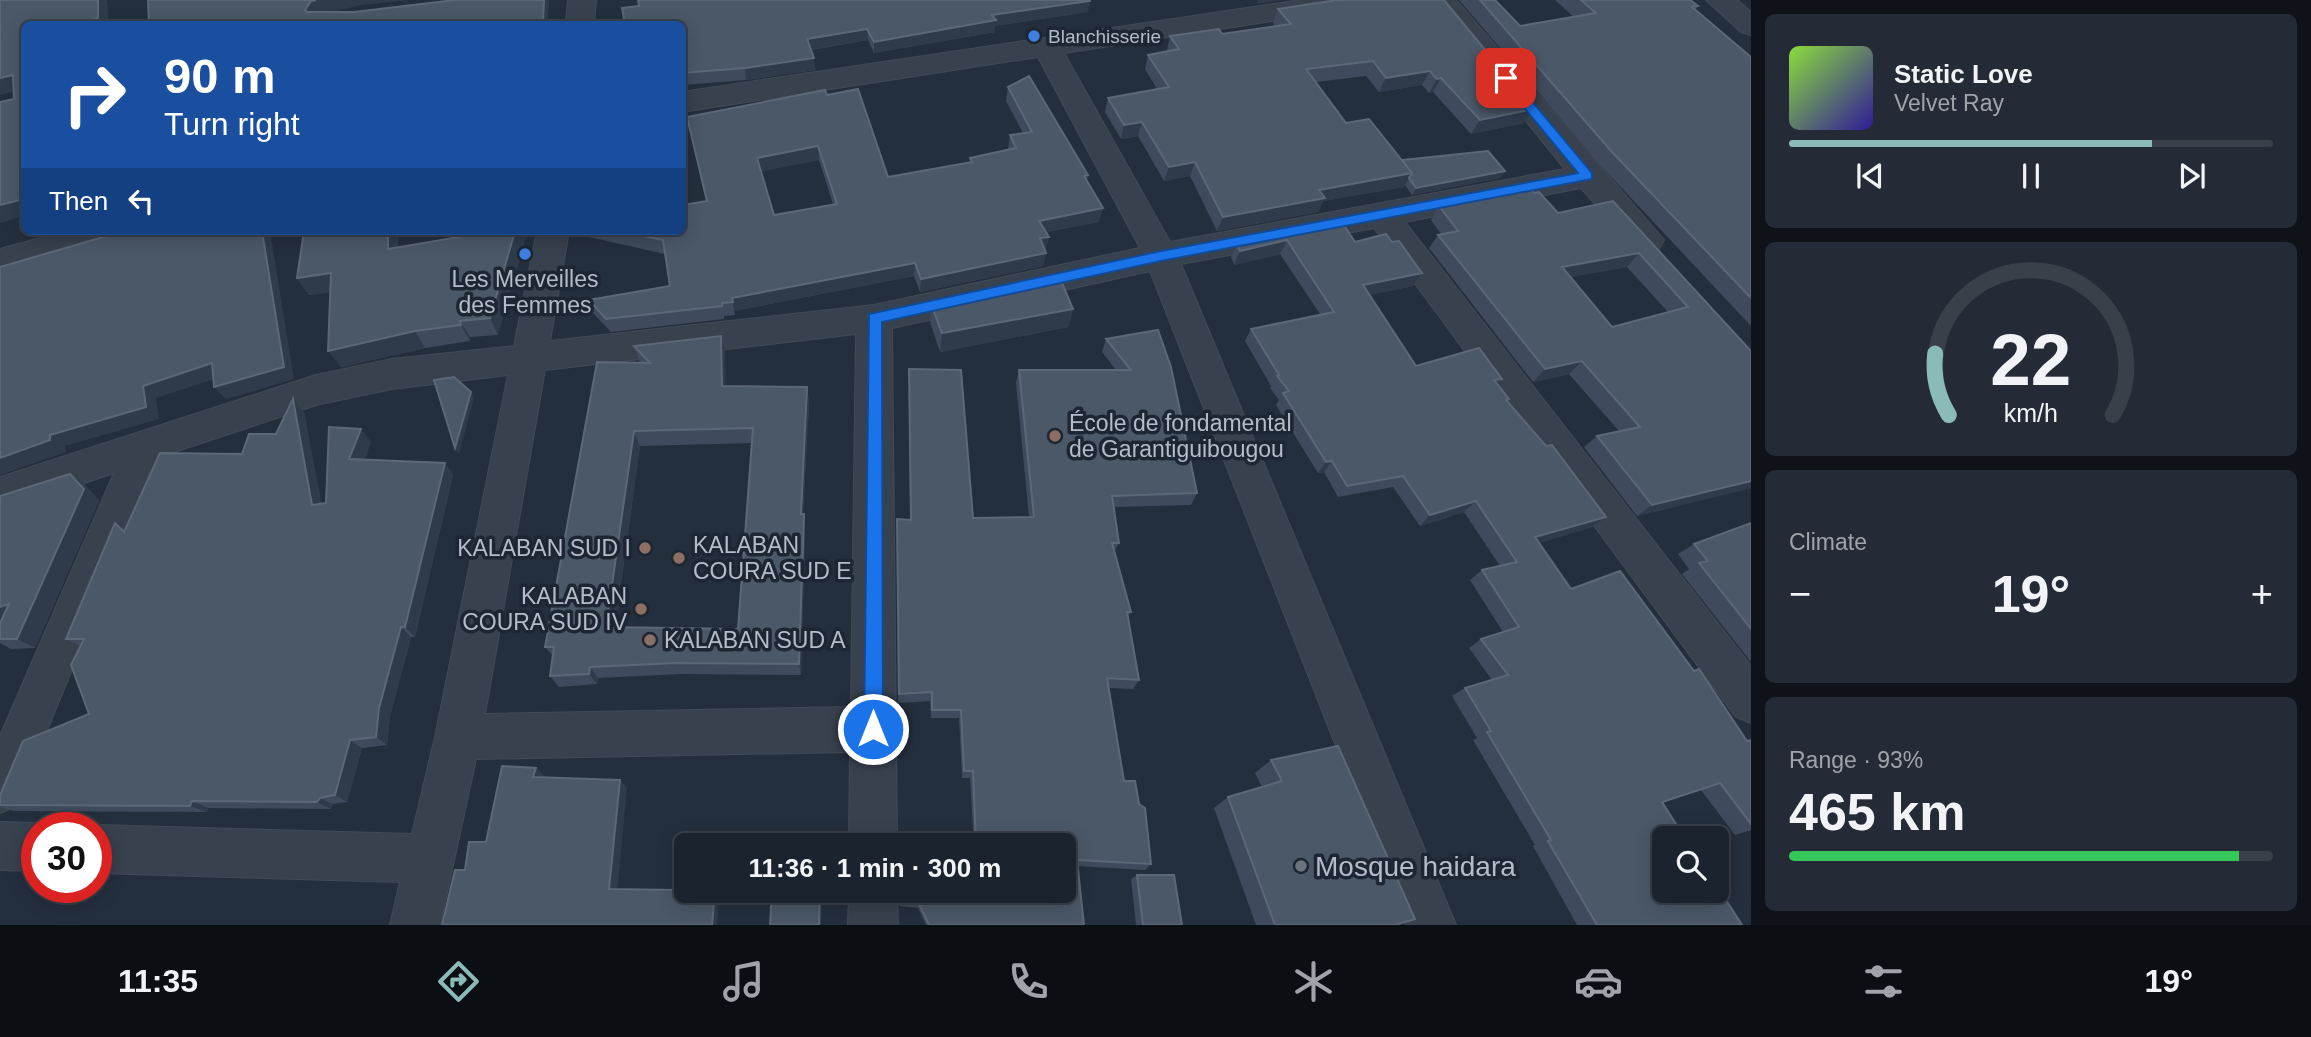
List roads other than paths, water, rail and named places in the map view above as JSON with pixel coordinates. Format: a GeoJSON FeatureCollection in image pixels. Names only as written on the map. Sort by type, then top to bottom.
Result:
{"type":"FeatureCollection","features":[{"type":"Feature","properties":{"kind":"street"},"geometry":{"type":"LineString","coordinates":[[580,21],[582,0]]}},
{"type":"Feature","properties":{"kind":"street"},"geometry":{"type":"LineString","coordinates":[[686,101],[1356,0]]}},
{"type":"Feature","properties":{"kind":"street"},"geometry":{"type":"LineString","coordinates":[[1441,0],[1588,176],[1669,264]]}},
{"type":"Feature","properties":{"kind":"street"},"geometry":{"type":"LineString","coordinates":[[1720,0],[1751,26]]}},
{"type":"Feature","properties":{"kind":"street"},"geometry":{"type":"LineString","coordinates":[[1047,47],[1161,256],[1431,925]]}},
{"type":"Feature","properties":{"kind":"street"},"geometry":{"type":"LineString","coordinates":[[0,494],[316,390],[392,374],[874,318],[1161,256],[1588,176]]}},
{"type":"Feature","properties":{"kind":"street"},"geometry":{"type":"LineString","coordinates":[[1382,215],[1751,701]]}},
{"type":"Feature","properties":{"kind":"street"},"geometry":{"type":"LineString","coordinates":[[0,261],[94,235]]}},
{"type":"Feature","properties":{"kind":"street"},"geometry":{"type":"LineString","coordinates":[[415,925],[458,737],[552,235]]}},
{"type":"Feature","properties":{"kind":"street"},"geometry":{"type":"LineString","coordinates":[[873,833],[874,318]]}},
{"type":"Feature","properties":{"kind":"street"},"geometry":{"type":"LineString","coordinates":[[0,790],[12,736],[145,446]]}},
{"type":"Feature","properties":{"kind":"street"},"geometry":{"type":"LineString","coordinates":[[458,737],[873,729]]}},
{"type":"Feature","properties":{"kind":"street"},"geometry":{"type":"LineString","coordinates":[[0,846],[21,847]]}},
{"type":"Feature","properties":{"kind":"street"},"geometry":{"type":"LineString","coordinates":[[112,849],[430,859]]}},
{"type":"Feature","properties":{"kind":"street"},"geometry":{"type":"LineString","coordinates":[[873,903],[873,925]]}},
{"type":"Feature","properties":{"kind":"place","name":"Blanchisserie"},"geometry":{"type":"Point","coordinates":[1034,36]}},
{"type":"Feature","properties":{"kind":"place","name":"Les Merveilles des Femmes"},"geometry":{"type":"Point","coordinates":[525,254]}},
{"type":"Feature","properties":{"kind":"place","name":"École de fondamental de Garantiguibougou"},"geometry":{"type":"Point","coordinates":[1055,436]}},
{"type":"Feature","properties":{"kind":"place","name":"KALABAN SUD I"},"geometry":{"type":"Point","coordinates":[645,548]}},
{"type":"Feature","properties":{"kind":"place","name":"KALABAN COURA SUD E"},"geometry":{"type":"Point","coordinates":[679,558]}},
{"type":"Feature","properties":{"kind":"place","name":"KALABAN COURA SUD IV"},"geometry":{"type":"Point","coordinates":[641,609]}},
{"type":"Feature","properties":{"kind":"place","name":"KALABAN SUD A"},"geometry":{"type":"Point","coordinates":[650,640]}},
{"type":"Feature","properties":{"kind":"place","name":"Mosque haidara"},"geometry":{"type":"Point","coordinates":[1301,866]}}]}
